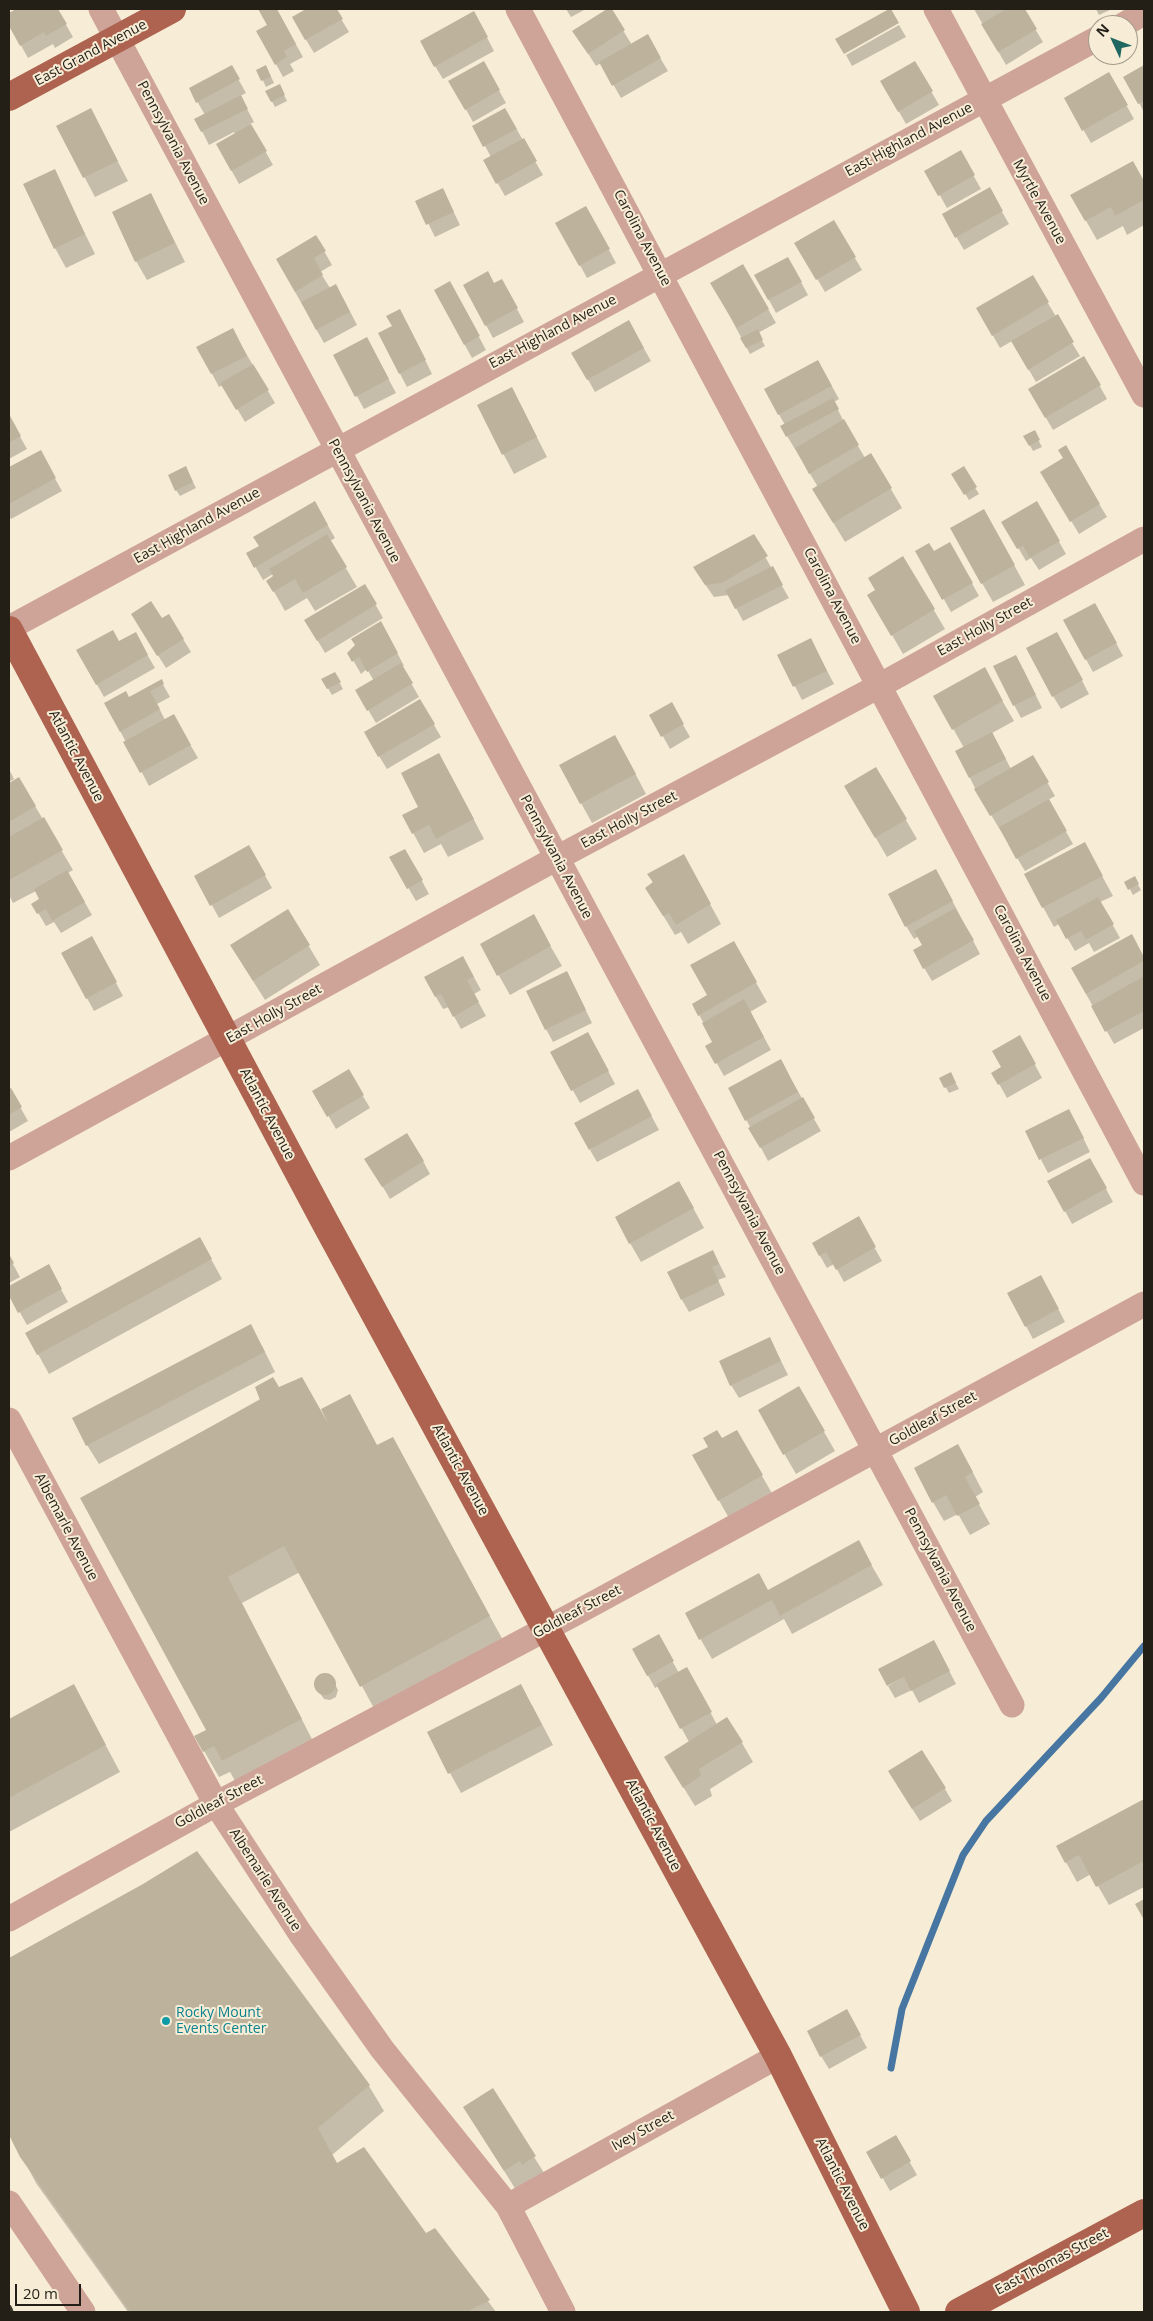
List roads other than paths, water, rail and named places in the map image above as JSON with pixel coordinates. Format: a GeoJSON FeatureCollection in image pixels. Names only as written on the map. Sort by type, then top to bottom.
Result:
{"type":"FeatureCollection","features":[{"type":"Feature","properties":{"kind":"main road","name":"East Grand Avenue"},"geometry":{"type":"LineString","coordinates":[[9,97],[172,9]]}},
{"type":"Feature","properties":{"kind":"main road","name":"Atlantic Avenue"},"geometry":{"type":"LineString","coordinates":[[9,629],[227,1039],[778,2056],[906,2312]]}},
{"type":"Feature","properties":{"kind":"main road","name":"East Thomas Street"},"geometry":{"type":"LineString","coordinates":[[960,2312],[1144,2212]]}},
{"type":"Feature","properties":{"kind":"street","name":"Pennsylvania Avenue"},"geometry":{"type":"LineString","coordinates":[[101,9],[336,450],[877,1450],[1012,1705]]}},
{"type":"Feature","properties":{"kind":"street","name":"Carolina Avenue"},"geometry":{"type":"LineString","coordinates":[[518,9],[661,273],[1144,1183]]}},
{"type":"Feature","properties":{"kind":"street","name":"Myrtle Avenue"},"geometry":{"type":"LineString","coordinates":[[936,9],[1144,394]]}},
{"type":"Feature","properties":{"kind":"street","name":"East Highland Avenue"},"geometry":{"type":"LineString","coordinates":[[9,629],[661,273],[1088,43]]}},
{"type":"Feature","properties":{"kind":"street","name":"East Holly Street"},"geometry":{"type":"LineString","coordinates":[[9,1158],[557,858],[879,686],[1144,539]]}},
{"type":"Feature","properties":{"kind":"street","name":"Goldleaf Street"},"geometry":{"type":"LineString","coordinates":[[9,1919],[216,1804],[547,1628],[1144,1304]]}},
{"type":"Feature","properties":{"kind":"street","name":"Albemarle Avenue"},"geometry":{"type":"LineString","coordinates":[[9,1420],[216,1804],[300,1933],[382,2049],[508,2206],[562,2312]]}},
{"type":"Feature","properties":{"kind":"street","name":"Ivey Street"},"geometry":{"type":"LineString","coordinates":[[508,2206],[778,2056]]}},
{"type":"Feature","properties":{"kind":"street"},"geometry":{"type":"LineString","coordinates":[[9,2203],[83,2312]]}},
{"type":"Feature","properties":{"kind":"waterway"},"geometry":{"type":"LineString","coordinates":[[891,2068],[902,2009],[963,1855],[986,1821],[1101,1698],[1144,1646]]}},
{"type":"Feature","properties":{"kind":"railway"},"geometry":{"type":"LineString","coordinates":[[9,2306],[12,2312]]}},
{"type":"Feature","properties":{"kind":"place","name":"Rocky Mount Events Center"},"geometry":{"type":"Point","coordinates":[166,2021]}}]}
